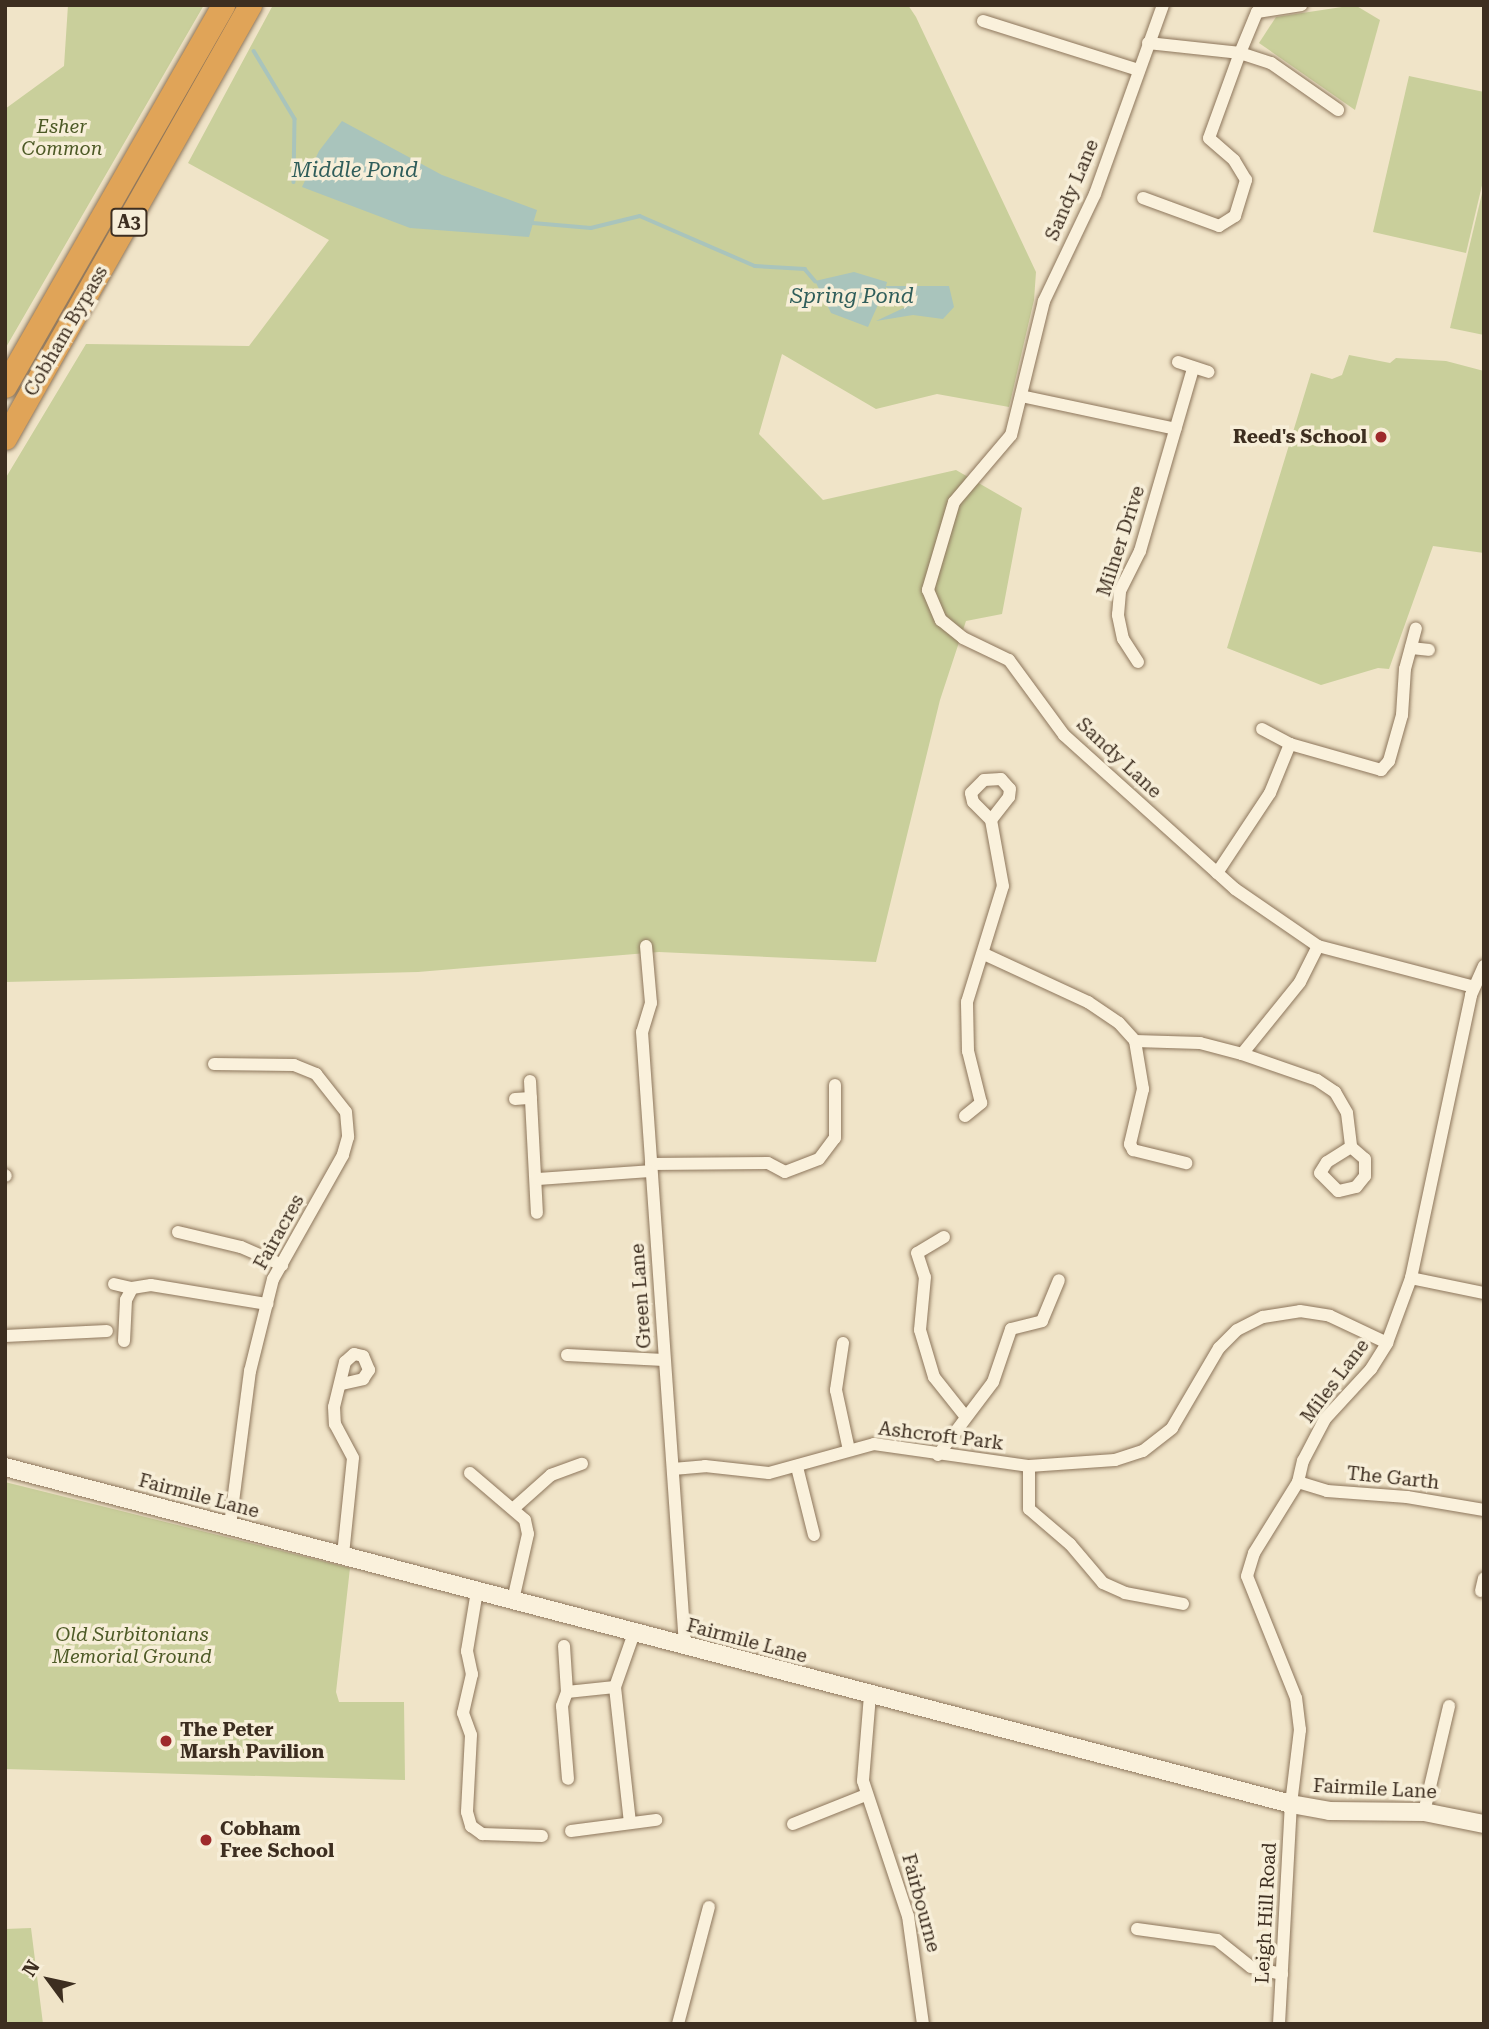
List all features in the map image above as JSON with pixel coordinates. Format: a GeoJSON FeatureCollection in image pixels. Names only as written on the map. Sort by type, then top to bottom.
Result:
{"type":"FeatureCollection","features":[{"type":"Feature","properties":{"kind":"highway","name":"Cobham Bypass"},"geometry":{"type":"LineString","coordinates":[[5,386],[223,5]]}},
{"type":"Feature","properties":{"kind":"highway","name":"Cobham Bypass"},"geometry":{"type":"LineString","coordinates":[[5,438],[250,5]]}},
{"type":"Feature","properties":{"kind":"street","name":"Sandy Lane"},"geometry":{"type":"LineString","coordinates":[[1163,5],[1095,194],[1044,301],[1011,435],[1000,453],[954,502],[928,590],[941,620],[963,638],[1009,660],[1064,736],[1217,873],[1318,946],[1474,987]]}},
{"type":"Feature","properties":{"kind":"street"},"geometry":{"type":"LineString","coordinates":[[1143,198],[1219,226],[1235,216],[1246,180],[1234,160],[1209,138],[1257,12],[1301,5]]}},
{"type":"Feature","properties":{"kind":"street"},"geometry":{"type":"LineString","coordinates":[[984,21],[1138,70]]}},
{"type":"Feature","properties":{"kind":"street"},"geometry":{"type":"LineString","coordinates":[[1148,43],[1240,54],[1271,63],[1338,110]]}},
{"type":"Feature","properties":{"kind":"street"},"geometry":{"type":"LineString","coordinates":[[1178,362],[1208,372]]}},
{"type":"Feature","properties":{"kind":"street","name":"Milner Drive"},"geometry":{"type":"LineString","coordinates":[[1138,662],[1123,639],[1118,615],[1121,592],[1140,551],[1193,368]]}},
{"type":"Feature","properties":{"kind":"street"},"geometry":{"type":"LineString","coordinates":[[1021,396],[1176,429]]}},
{"type":"Feature","properties":{"kind":"street"},"geometry":{"type":"LineString","coordinates":[[1262,729],[1290,744],[1381,769],[1389,761],[1402,715],[1416,628]]}},
{"type":"Feature","properties":{"kind":"street"},"geometry":{"type":"LineString","coordinates":[[1411,649],[1429,650]]}},
{"type":"Feature","properties":{"kind":"street"},"geometry":{"type":"LineString","coordinates":[[1217,873],[1270,793],[1290,744]]}},
{"type":"Feature","properties":{"kind":"street"},"geometry":{"type":"LineString","coordinates":[[965,1116],[981,1103],[965,1021],[969,992],[984,954],[1003,886],[991,820]]}},
{"type":"Feature","properties":{"kind":"street","name":"Green Lane"},"geometry":{"type":"LineString","coordinates":[[646,946],[651,1003],[642,1032],[685,1646]]}},
{"type":"Feature","properties":{"kind":"street"},"geometry":{"type":"LineString","coordinates":[[1242,1054],[1300,982],[1318,946]]}},
{"type":"Feature","properties":{"kind":"street"},"geometry":{"type":"LineString","coordinates":[[984,954],[1088,1002],[1119,1023],[1135,1041],[1143,1089],[1130,1144],[1133,1150],[1186,1163]]}},
{"type":"Feature","properties":{"kind":"street","name":"Miles Lane"},"geometry":{"type":"LineString","coordinates":[[1291,1804],[1300,1730],[1296,1698],[1247,1576],[1254,1553],[1298,1482],[1303,1461],[1325,1419],[1371,1369],[1387,1343],[1411,1278],[1474,987],[1484,966]]}},
{"type":"Feature","properties":{"kind":"street"},"geometry":{"type":"LineString","coordinates":[[1135,1041],[1200,1043],[1242,1054],[1317,1080],[1335,1092],[1347,1113],[1351,1147]]}},
{"type":"Feature","properties":{"kind":"street","name":"Fairacres"},"geometry":{"type":"LineString","coordinates":[[214,1064],[294,1065],[316,1074],[346,1112],[343,1155],[282,1265],[267,1304],[250,1371],[230,1526]]}},
{"type":"Feature","properties":{"kind":"street"},"geometry":{"type":"LineString","coordinates":[[530,1081],[537,1213]]}},
{"type":"Feature","properties":{"kind":"street"},"geometry":{"type":"LineString","coordinates":[[537,1179],[651,1168],[768,1163],[785,1172],[820,1159],[835,1138],[835,1085]]}},
{"type":"Feature","properties":{"kind":"street"},"geometry":{"type":"LineString","coordinates":[[515,1099],[531,1098]]}},
{"type":"Feature","properties":{"kind":"street"},"geometry":{"type":"LineString","coordinates":[[178,1232],[241,1247],[282,1265]]}},
{"type":"Feature","properties":{"kind":"street"},"geometry":{"type":"LineString","coordinates":[[944,1237],[917,1254],[925,1278],[920,1330],[934,1377],[965,1416]]}},
{"type":"Feature","properties":{"kind":"street"},"geometry":{"type":"LineString","coordinates":[[1411,1278],[1484,1293]]}},
{"type":"Feature","properties":{"kind":"street"},"geometry":{"type":"LineString","coordinates":[[938,1455],[993,1382],[1011,1329],[1042,1321],[1059,1280]]}},
{"type":"Feature","properties":{"kind":"street"},"geometry":{"type":"LineString","coordinates":[[114,1284],[132,1288],[151,1285],[267,1304]]}},
{"type":"Feature","properties":{"kind":"street"},"geometry":{"type":"LineString","coordinates":[[124,1341],[126,1300],[132,1288]]}},
{"type":"Feature","properties":{"kind":"street","name":"Ashcroft Park"},"geometry":{"type":"LineString","coordinates":[[673,1469],[705,1466],[769,1473],[874,1444],[1029,1466],[1115,1460],[1143,1451],[1172,1428],[1219,1349],[1237,1330],[1263,1317],[1300,1311],[1330,1316],[1387,1343]]}},
{"type":"Feature","properties":{"kind":"street"},"geometry":{"type":"LineString","coordinates":[[5,1336],[107,1331]]}},
{"type":"Feature","properties":{"kind":"street"},"geometry":{"type":"LineString","coordinates":[[843,1343],[836,1390],[849,1450]]}},
{"type":"Feature","properties":{"kind":"street"},"geometry":{"type":"LineString","coordinates":[[567,1355],[664,1360]]}},
{"type":"Feature","properties":{"kind":"street"},"geometry":{"type":"LineString","coordinates":[[342,1384],[334,1408],[335,1424],[353,1458],[343,1555]]}},
{"type":"Feature","properties":{"kind":"street"},"geometry":{"type":"LineString","coordinates":[[514,1507],[551,1475],[582,1464]]}},
{"type":"Feature","properties":{"kind":"street"},"geometry":{"type":"LineString","coordinates":[[1029,1466],[1029,1509],[1070,1544],[1103,1583],[1125,1593],[1183,1604]]}},
{"type":"Feature","properties":{"kind":"street","name":"Fairmile Lane"},"geometry":{"type":"LineString","coordinates":[[5,1467],[1291,1804],[1329,1811],[1424,1812],[1484,1824]]}},
{"type":"Feature","properties":{"kind":"street"},"geometry":{"type":"LineString","coordinates":[[797,1467],[814,1535]]}},
{"type":"Feature","properties":{"kind":"street"},"geometry":{"type":"LineString","coordinates":[[470,1473],[514,1507],[525,1520],[528,1534],[513,1600]]}},
{"type":"Feature","properties":{"kind":"street","name":"The Garth"},"geometry":{"type":"LineString","coordinates":[[1298,1482],[1327,1491],[1407,1496],[1484,1510]]}},
{"type":"Feature","properties":{"kind":"street"},"geometry":{"type":"LineString","coordinates":[[477,1591],[467,1651],[472,1674],[463,1713],[471,1735],[467,1812],[471,1826],[482,1834],[542,1836]]}},
{"type":"Feature","properties":{"kind":"street"},"geometry":{"type":"LineString","coordinates":[[630,1823],[615,1687],[634,1633]]}},
{"type":"Feature","properties":{"kind":"street"},"geometry":{"type":"LineString","coordinates":[[564,1646],[567,1692],[562,1706],[568,1779]]}},
{"type":"Feature","properties":{"kind":"street"},"geometry":{"type":"LineString","coordinates":[[567,1692],[615,1687]]}},
{"type":"Feature","properties":{"kind":"street","name":"Fairbourne"},"geometry":{"type":"LineString","coordinates":[[870,1695],[864,1737],[866,1795],[908,1916],[923,2024]]}},
{"type":"Feature","properties":{"kind":"street"},"geometry":{"type":"LineString","coordinates":[[1424,1812],[1449,1706]]}},
{"type":"Feature","properties":{"kind":"street"},"geometry":{"type":"LineString","coordinates":[[793,1824],[866,1795]]}},
{"type":"Feature","properties":{"kind":"street","name":"Leigh Hill Road"},"geometry":{"type":"LineString","coordinates":[[1279,2024],[1291,1804]]}},
{"type":"Feature","properties":{"kind":"street"},"geometry":{"type":"LineString","coordinates":[[571,1831],[656,1820]]}},
{"type":"Feature","properties":{"kind":"street"},"geometry":{"type":"LineString","coordinates":[[678,2024],[709,1907]]}},
{"type":"Feature","properties":{"kind":"street"},"geometry":{"type":"LineString","coordinates":[[1138,1929],[1217,1940],[1251,1967],[1282,1974]]}},
{"type":"Feature","properties":{"kind":"green space","name":"Esher Common"},"geometry":{"type":"Polygon","coordinates":[[[68,5],[204,5],[5,349],[5,109],[64,66],[68,5]]]}},
{"type":"Feature","properties":{"kind":"green space"},"geometry":{"type":"Polygon","coordinates":[[[273,5],[908,5],[916,17],[1036,272],[1034,300],[1009,407],[937,394],[876,409],[782,354],[759,434],[823,500],[956,470],[1022,508],[1002,614],[966,621],[940,700],[876,962],[659,952],[418,972],[5,982],[5,479],[86,344],[249,346],[329,240],[188,163],[273,5]]]}},
{"type":"Feature","properties":{"kind":"green space"},"geometry":{"type":"Polygon","coordinates":[[[1355,5],[1380,20],[1355,110],[1259,43],[1276,17],[1355,5]]]}},
{"type":"Feature","properties":{"kind":"green space"},"geometry":{"type":"Polygon","coordinates":[[[1409,76],[1484,92],[1484,177],[1466,253],[1373,232],[1409,76]]]}},
{"type":"Feature","properties":{"kind":"green space"},"geometry":{"type":"Polygon","coordinates":[[[1484,185],[1484,335],[1450,328],[1484,185]]]}},
{"type":"Feature","properties":{"kind":"green space"},"geometry":{"type":"Polygon","coordinates":[[[1349,355],[1390,363],[1396,358],[1446,361],[1484,371],[1484,553],[1433,546],[1389,669],[1378,668],[1321,685],[1227,648],[1311,373],[1332,379],[1342,375],[1349,355]]]}},
{"type":"Feature","properties":{"kind":"green space","name":"Old Surbitonians Memorial Ground"},"geometry":{"type":"Polygon","coordinates":[[[5,1482],[350,1568],[336,1692],[339,1702],[404,1702],[405,1780],[5,1769],[5,1482]]]}},
{"type":"Feature","properties":{"kind":"green space"},"geometry":{"type":"Polygon","coordinates":[[[31,1928],[43,2024],[5,2024],[5,1929],[31,1928]]]}},
{"type":"Feature","properties":{"kind":"water","name":"Middle Pond"},"geometry":{"type":"Polygon","coordinates":[[[342,121],[442,175],[537,210],[529,237],[410,228],[302,187],[319,151],[342,121]]]}},
{"type":"Feature","properties":{"kind":"water","name":"Spring Pond"},"geometry":{"type":"Polygon","coordinates":[[[854,272],[887,282],[886,286],[949,286],[954,307],[943,319],[913,315],[876,321],[910,305],[886,287],[868,327],[831,313],[815,281],[854,272]]]}},
{"type":"Feature","properties":{"kind":"waterway"},"geometry":{"type":"LineString","coordinates":[[254,51],[295,119],[294,182]]}},
{"type":"Feature","properties":{"kind":"waterway","name":"Spring Pond"},"geometry":{"type":"LineString","coordinates":[[533,223],[591,228],[640,216],[755,266],[805,269],[815,281]]}},
{"type":"Feature","properties":{"kind":"place","name":"Reed's School"},"geometry":{"type":"Point","coordinates":[1381,437]}},
{"type":"Feature","properties":{"kind":"place","name":"The Peter Marsh Pavilion"},"geometry":{"type":"Point","coordinates":[166,1741]}},
{"type":"Feature","properties":{"kind":"place","name":"Cobham Free School"},"geometry":{"type":"Point","coordinates":[206,1840]}}]}
